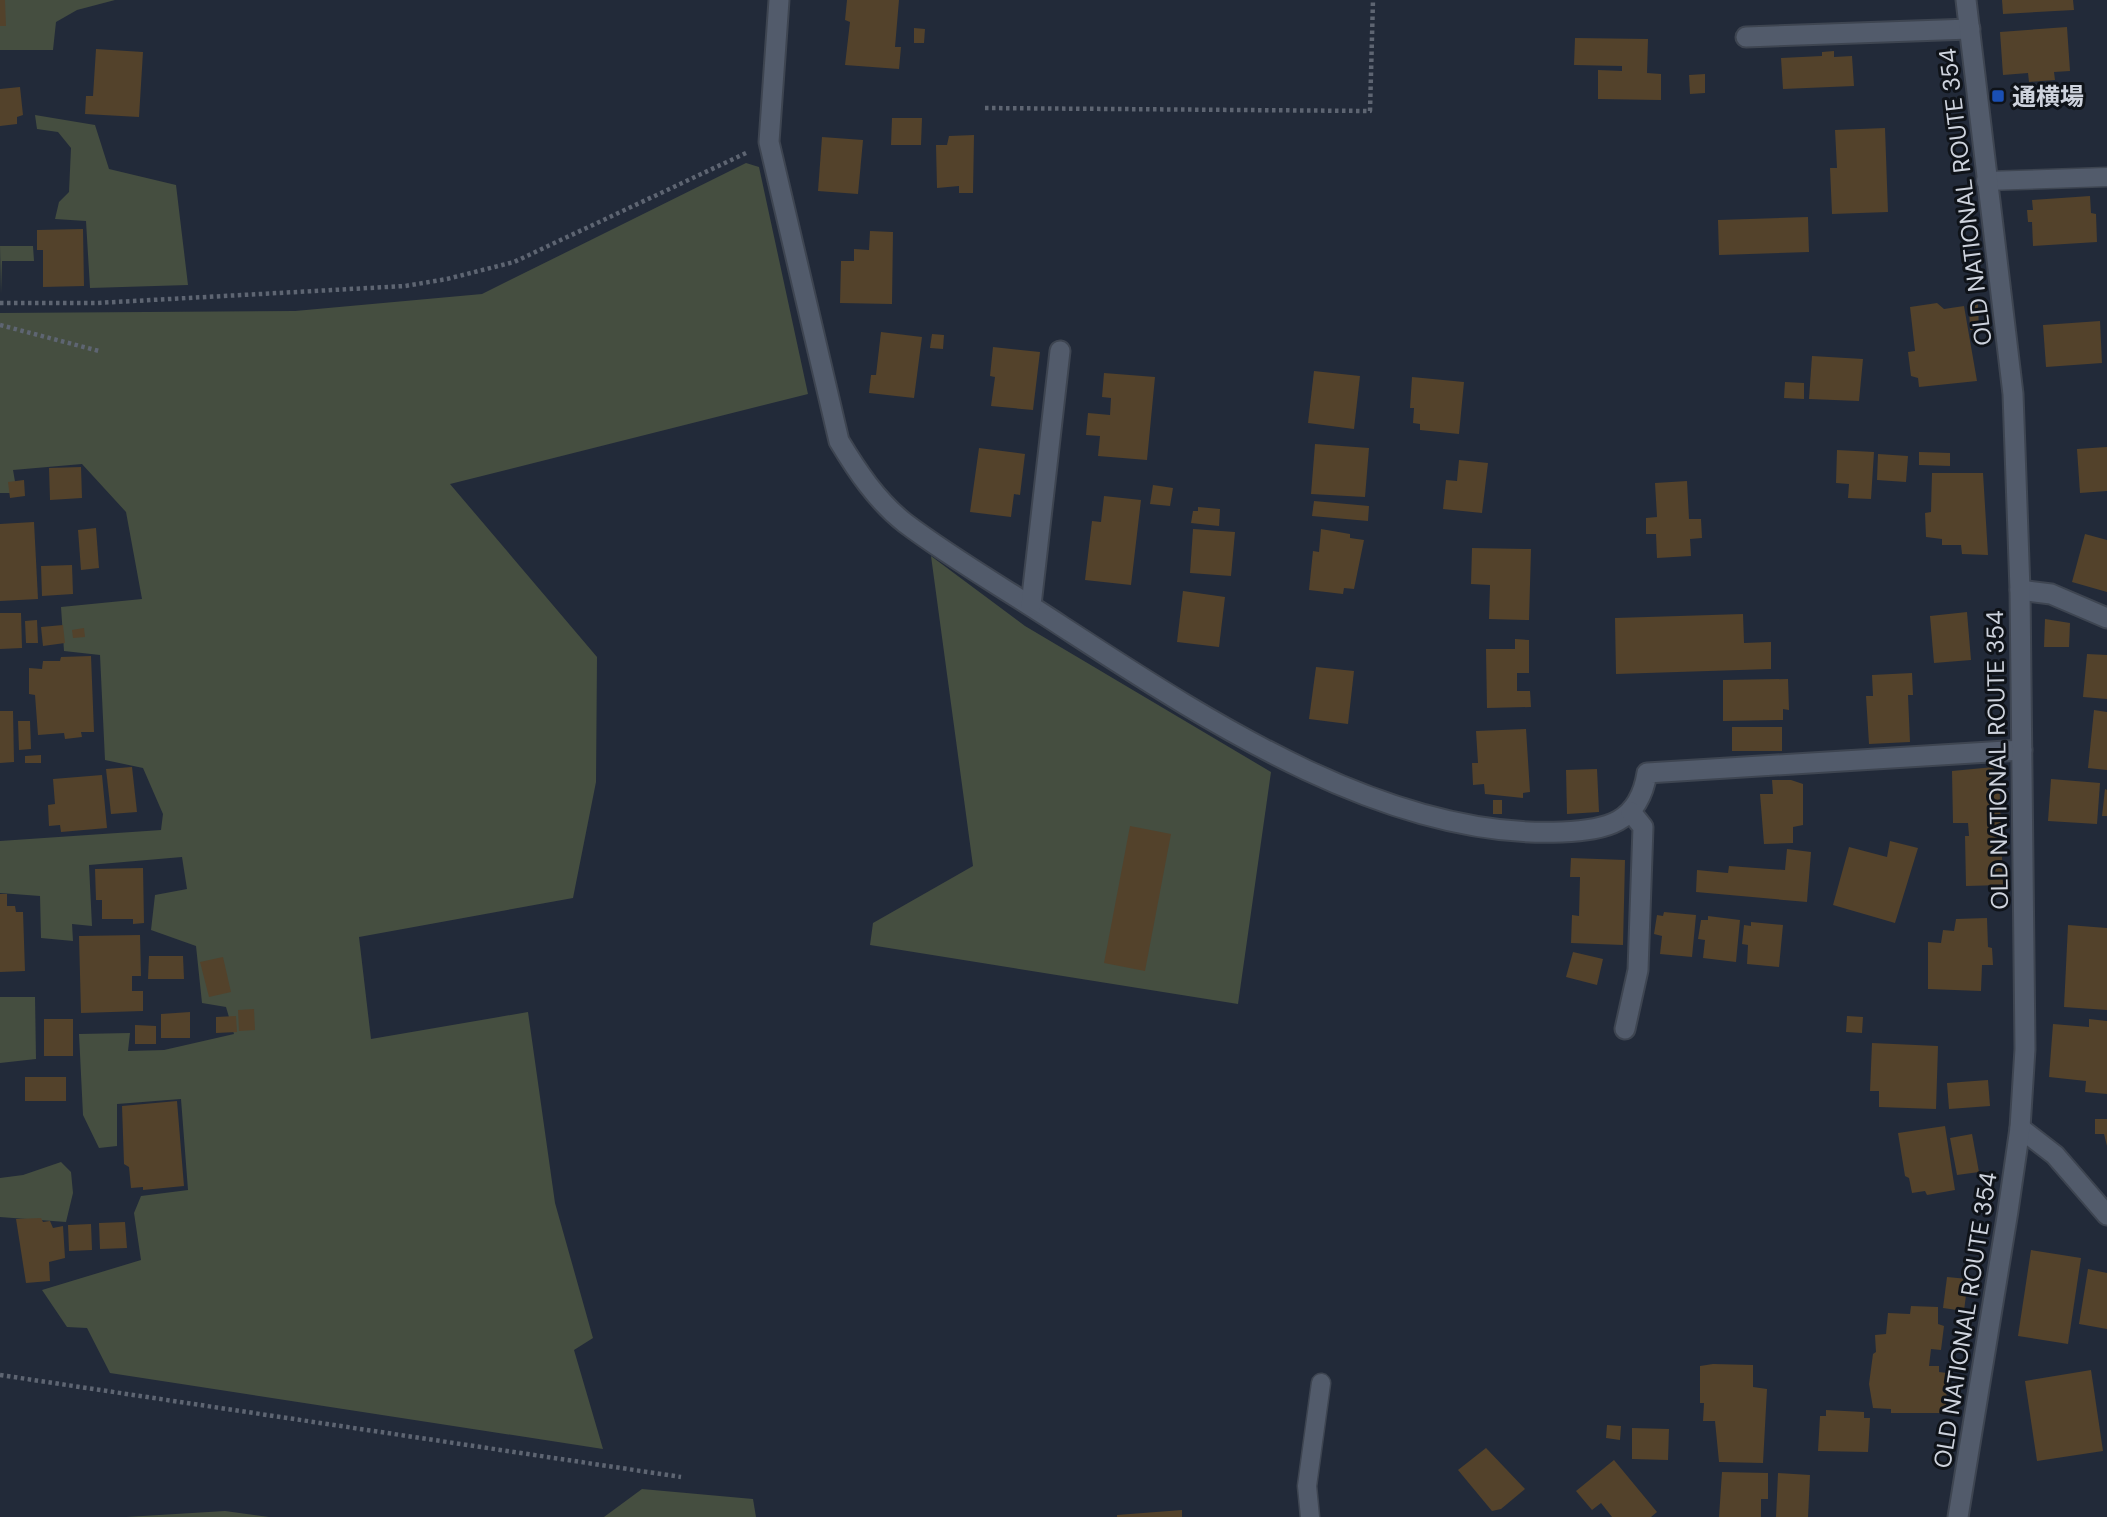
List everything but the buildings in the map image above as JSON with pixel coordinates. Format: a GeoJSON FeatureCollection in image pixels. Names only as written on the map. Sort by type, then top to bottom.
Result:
{"type":"FeatureCollection","features":[{"type":"Feature","properties":{"kind":"street"},"geometry":{"type":"LineString","coordinates":[[779,0],[769,142],[839,441],[860,475],[904,522],[1203,717],[1315,773],[1401,807],[1503,830],[1540,833],[1611,825],[1631,812],[1639,801],[1647,773],[2022,750]]}},
{"type":"Feature","properties":{"kind":"street","name":"OLD NATIONAL ROUTE 354"},"geometry":{"type":"LineString","coordinates":[[1958,1517],[2020,1128],[2025,1049],[2020,590],[2013,394],[1966,0]]}},
{"type":"Feature","properties":{"kind":"street"},"geometry":{"type":"LineString","coordinates":[[1746,37],[1970,29]]}},
{"type":"Feature","properties":{"kind":"street"},"geometry":{"type":"LineString","coordinates":[[1031,605],[1060,351]]}},
{"type":"Feature","properties":{"kind":"street"},"geometry":{"type":"LineString","coordinates":[[2020,590],[2051,594],[2107,618]]}},
{"type":"Feature","properties":{"kind":"street"},"geometry":{"type":"LineString","coordinates":[[1625,1029],[1638,970],[1643,827],[1631,812]]}},
{"type":"Feature","properties":{"kind":"street"},"geometry":{"type":"LineString","coordinates":[[2020,1128],[2055,1155],[2107,1215]]}},
{"type":"Feature","properties":{"kind":"lane"},"geometry":{"type":"LineString","coordinates":[[1986,181],[2107,177]]}},
{"type":"Feature","properties":{"kind":"lane"},"geometry":{"type":"LineString","coordinates":[[1310,1517],[1307,1486],[1321,1383]]}},
{"type":"Feature","properties":{"kind":"path"},"geometry":{"type":"LineString","coordinates":[[985,108],[1370,111],[1373,0]]}},
{"type":"Feature","properties":{"kind":"path"},"geometry":{"type":"LineString","coordinates":[[0,303],[97,303],[405,286],[447,279],[514,262],[769,142]]}},
{"type":"Feature","properties":{"kind":"path"},"geometry":{"type":"LineString","coordinates":[[0,325],[99,351]]}},
{"type":"Feature","properties":{"kind":"path"},"geometry":{"type":"LineString","coordinates":[[0,1375],[681,1476]]}},
{"type":"Feature","properties":{"kind":"green space"},"geometry":{"type":"Polygon","coordinates":[[[0,0],[115,0],[77,10],[56,22],[53,50],[0,50],[0,0]]]}},
{"type":"Feature","properties":{"kind":"green space"},"geometry":{"type":"Polygon","coordinates":[[[35,115],[95,125],[109,169],[176,185],[188,285],[90,288],[86,221],[55,219],[59,202],[69,192],[71,148],[58,132],[37,129],[35,115]]]}},
{"type":"Feature","properties":{"kind":"green space"},"geometry":{"type":"Polygon","coordinates":[[[746,163],[759,167],[808,394],[450,484],[597,657],[596,782],[573,898],[359,937],[371,1039],[528,1012],[555,1203],[593,1338],[574,1350],[603,1449],[110,1373],[87,1328],[67,1327],[42,1290],[141,1260],[134,1213],[141,1196],[188,1190],[181,1099],[117,1104],[117,1146],[99,1148],[83,1115],[79,1034],[130,1033],[128,1051],[164,1050],[234,1034],[226,1007],[202,1003],[196,946],[151,930],[155,895],[187,889],[182,857],[89,865],[92,926],[72,924],[73,941],[41,938],[40,896],[0,893],[0,841],[161,830],[163,814],[143,768],[105,760],[100,655],[64,651],[61,607],[142,599],[126,512],[82,464],[13,470],[17,493],[0,493],[0,313],[295,311],[482,294],[746,163]]]}},
{"type":"Feature","properties":{"kind":"green space"},"geometry":{"type":"Polygon","coordinates":[[[0,246],[33,246],[34,261],[2,261],[1,294],[0,246]]]}},
{"type":"Feature","properties":{"kind":"green space"},"geometry":{"type":"Polygon","coordinates":[[[931,556],[1025,626],[1271,772],[1238,1004],[870,945],[873,923],[973,866],[931,556]]]}},
{"type":"Feature","properties":{"kind":"green space"},"geometry":{"type":"Polygon","coordinates":[[[0,997],[35,997],[36,1059],[0,1063],[0,997]]]}},
{"type":"Feature","properties":{"kind":"green space"},"geometry":{"type":"Polygon","coordinates":[[[61,1162],[71,1172],[73,1193],[66,1222],[0,1217],[0,1178],[23,1175],[61,1162]]]}},
{"type":"Feature","properties":{"kind":"green space"},"geometry":{"type":"Polygon","coordinates":[[[642,1489],[753,1499],[756,1517],[604,1517],[642,1489]]]}},
{"type":"Feature","properties":{"kind":"green space"},"geometry":{"type":"Polygon","coordinates":[[[225,1511],[269,1517],[126,1517],[225,1511]]]}},
{"type":"Feature","properties":{"kind":"place","name":"通横場"},"geometry":{"type":"Point","coordinates":[1998,96]}}]}
